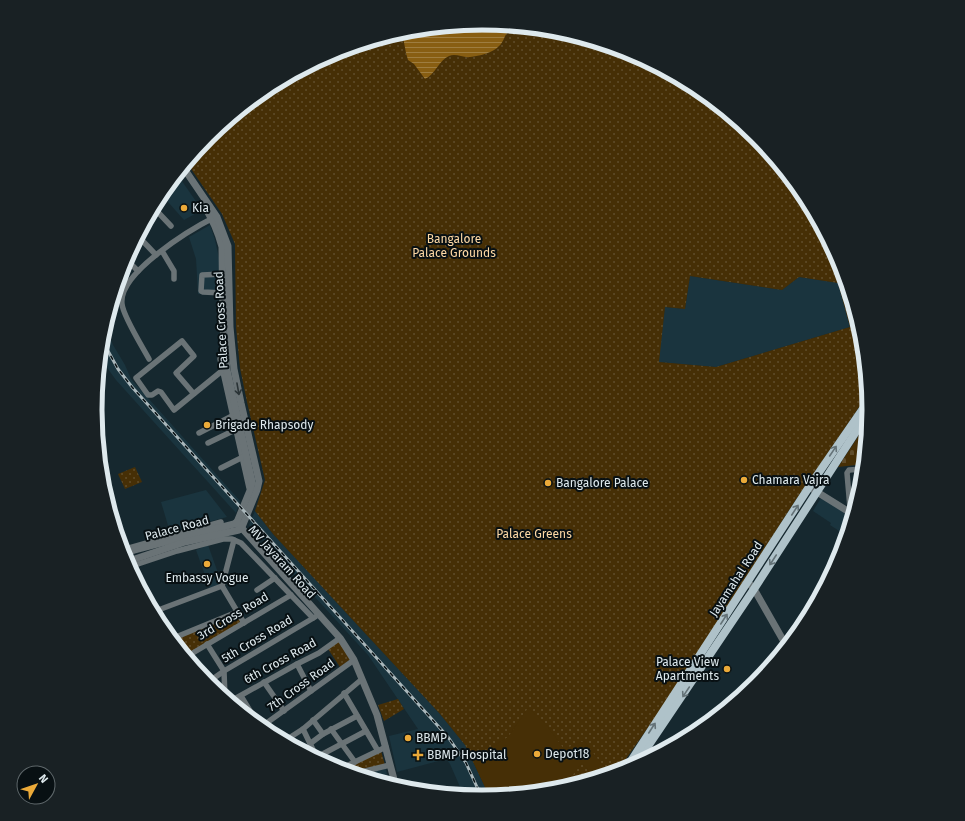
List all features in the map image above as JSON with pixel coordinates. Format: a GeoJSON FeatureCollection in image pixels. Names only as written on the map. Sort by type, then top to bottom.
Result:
{"type":"FeatureCollection","features":[{"type":"Feature","properties":{"kind":"main road","name":"Jayamahal Road"},"geometry":{"type":"LineString","coordinates":[[631,761],[810,485],[863,409]]}},
{"type":"Feature","properties":{"kind":"main road","name":"Jayamahal Road"},"geometry":{"type":"LineString","coordinates":[[641,756],[754,589],[863,421]]}},
{"type":"Feature","properties":{"kind":"street","name":"Palace Cross Road"},"geometry":{"type":"LineString","coordinates":[[186,172],[214,218],[228,246],[227,327],[224,340],[227,370],[251,472],[252,481],[248,500]]}},
{"type":"Feature","properties":{"kind":"street","name":"Palace Cross Road"},"geometry":{"type":"LineString","coordinates":[[183,176],[214,218],[222,247],[223,293],[227,327],[239,396],[258,481],[257,490],[248,500]]}},
{"type":"Feature","properties":{"kind":"street"},"geometry":{"type":"LineString","coordinates":[[158,212],[171,226]]}},
{"type":"Feature","properties":{"kind":"street"},"geometry":{"type":"LineString","coordinates":[[149,359],[123,310],[122,296],[124,290],[138,271],[156,255],[214,218]]}},
{"type":"Feature","properties":{"kind":"street"},"geometry":{"type":"LineString","coordinates":[[142,240],[156,255]]}},
{"type":"Feature","properties":{"kind":"street"},"geometry":{"type":"LineString","coordinates":[[162,251],[174,271],[174,279]]}},
{"type":"Feature","properties":{"kind":"street"},"geometry":{"type":"LineString","coordinates":[[131,264],[138,271]]}},
{"type":"Feature","properties":{"kind":"street"},"geometry":{"type":"LineString","coordinates":[[223,274],[202,275],[201,291],[223,293]]}},
{"type":"Feature","properties":{"kind":"street"},"geometry":{"type":"LineString","coordinates":[[224,340],[220,359],[249,488]]}},
{"type":"Feature","properties":{"kind":"street"},"geometry":{"type":"LineString","coordinates":[[194,394],[176,373],[194,356],[182,341],[136,378],[150,395],[160,391],[174,410],[194,394],[223,370]]}},
{"type":"Feature","properties":{"kind":"street"},"geometry":{"type":"LineString","coordinates":[[199,433],[232,416]]}},
{"type":"Feature","properties":{"kind":"street"},"geometry":{"type":"LineString","coordinates":[[208,444],[235,430]]}},
{"type":"Feature","properties":{"kind":"street"},"geometry":{"type":"LineString","coordinates":[[221,468],[243,457]]}},
{"type":"Feature","properties":{"kind":"street"},"geometry":{"type":"LineString","coordinates":[[851,504],[847,473],[849,470],[859,469]]}},
{"type":"Feature","properties":{"kind":"street"},"geometry":{"type":"LineString","coordinates":[[810,485],[849,512]]}},
{"type":"Feature","properties":{"kind":"street"},"geometry":{"type":"LineString","coordinates":[[818,490],[850,508]]}},
{"type":"Feature","properties":{"kind":"street"},"geometry":{"type":"LineString","coordinates":[[238,526],[248,500]]}},
{"type":"Feature","properties":{"kind":"street"},"geometry":{"type":"LineString","coordinates":[[128,548],[221,522]]}},
{"type":"Feature","properties":{"kind":"street","name":"Palace Road"},"geometry":{"type":"LineString","coordinates":[[133,560],[238,526]]}},
{"type":"Feature","properties":{"kind":"street","name":"Palace Road"},"geometry":{"type":"LineString","coordinates":[[129,552],[238,526]]}},
{"type":"Feature","properties":{"kind":"street","name":"MV Jayaram Road"},"geometry":{"type":"LineString","coordinates":[[238,526],[316,615],[340,638],[354,660],[377,715],[394,781]]}},
{"type":"Feature","properties":{"kind":"street"},"geometry":{"type":"LineString","coordinates":[[135,565],[177,551],[223,539],[234,540],[241,543],[291,595],[316,615]]}},
{"type":"Feature","properties":{"kind":"street"},"geometry":{"type":"LineString","coordinates":[[234,540],[222,586],[244,623]]}},
{"type":"Feature","properties":{"kind":"street"},"geometry":{"type":"LineString","coordinates":[[257,590],[275,578]]}},
{"type":"Feature","properties":{"kind":"street"},"geometry":{"type":"LineString","coordinates":[[748,582],[754,589],[784,642]]}},
{"type":"Feature","properties":{"kind":"street"},"geometry":{"type":"LineString","coordinates":[[159,610],[222,586]]}},
{"type":"Feature","properties":{"kind":"street","name":"3rd Cross Road"},"geometry":{"type":"LineString","coordinates":[[191,654],[291,595]]}},
{"type":"Feature","properties":{"kind":"street"},"geometry":{"type":"LineString","coordinates":[[177,637],[237,612]]}},
{"type":"Feature","properties":{"kind":"street","name":"5th Cross Road"},"geometry":{"type":"LineString","coordinates":[[212,679],[316,615]]}},
{"type":"Feature","properties":{"kind":"street","name":"6th Cross Road"},"geometry":{"type":"LineString","coordinates":[[235,699],[319,653],[340,638]]}},
{"type":"Feature","properties":{"kind":"street"},"geometry":{"type":"LineString","coordinates":[[207,644],[224,671],[225,690]]}},
{"type":"Feature","properties":{"kind":"street","name":"7th Cross Road"},"geometry":{"type":"LineString","coordinates":[[266,723],[354,660]]}},
{"type":"Feature","properties":{"kind":"street"},"geometry":{"type":"LineString","coordinates":[[297,664],[311,691]]}},
{"type":"Feature","properties":{"kind":"street"},"geometry":{"type":"LineString","coordinates":[[289,738],[303,729],[362,679]]}},
{"type":"Feature","properties":{"kind":"street"},"geometry":{"type":"LineString","coordinates":[[264,682],[284,710]]}},
{"type":"Feature","properties":{"kind":"street"},"geometry":{"type":"LineString","coordinates":[[344,693],[378,751]]}},
{"type":"Feature","properties":{"kind":"street"},"geometry":{"type":"LineString","coordinates":[[241,696],[249,710]]}},
{"type":"Feature","properties":{"kind":"street"},"geometry":{"type":"LineString","coordinates":[[311,743],[331,729],[357,716]]}},
{"type":"Feature","properties":{"kind":"street"},"geometry":{"type":"LineString","coordinates":[[313,720],[323,734]]}},
{"type":"Feature","properties":{"kind":"street"},"geometry":{"type":"LineString","coordinates":[[303,729],[311,743],[313,750]]}},
{"type":"Feature","properties":{"kind":"street"},"geometry":{"type":"LineString","coordinates":[[331,729],[355,762]]}},
{"type":"Feature","properties":{"kind":"street"},"geometry":{"type":"LineString","coordinates":[[323,756],[366,731]]}},
{"type":"Feature","properties":{"kind":"street"},"geometry":{"type":"LineString","coordinates":[[347,766],[386,747]]}},
{"type":"Feature","properties":{"kind":"street"},"geometry":{"type":"LineString","coordinates":[[362,772],[390,765]]}},
{"type":"Feature","properties":{"kind":"shaded area"},"geometry":{"type":"Polygon","coordinates":[[[458,31],[509,31],[500,45],[493,51],[470,57],[454,55],[449,56],[442,61],[432,74],[425,79],[414,64],[408,60],[403,38],[408,37],[458,31]]]}},
{"type":"Feature","properties":{"kind":"shaded area"},"geometry":{"type":"Polygon","coordinates":[[[181,179],[202,210],[184,220],[166,199],[181,179]]]}},
{"type":"Feature","properties":{"kind":"shaded area"},"geometry":{"type":"Polygon","coordinates":[[[210,225],[219,258],[220,295],[198,294],[196,259],[189,237],[210,225]]]}},
{"type":"Feature","properties":{"kind":"shaded area"},"geometry":{"type":"Polygon","coordinates":[[[690,276],[782,290],[799,277],[838,283],[850,327],[716,367],[658,362],[665,307],[685,309],[690,276]]]}},
{"type":"Feature","properties":{"kind":"shaded area"},"geometry":{"type":"Polygon","coordinates":[[[109,335],[131,379],[240,501],[236,513],[116,380],[105,364],[109,335]]]}},
{"type":"Feature","properties":{"kind":"shaded area"},"geometry":{"type":"Polygon","coordinates":[[[206,490],[227,517],[170,532],[161,502],[206,490]]]}},
{"type":"Feature","properties":{"kind":"shaded area"},"geometry":{"type":"Polygon","coordinates":[[[821,498],[848,514],[843,533],[830,525],[831,523],[813,511],[821,498]]]}},
{"type":"Feature","properties":{"kind":"shaded area"},"geometry":{"type":"Polygon","coordinates":[[[255,511],[273,534],[440,714],[465,745],[487,791],[461,790],[450,764],[446,759],[397,772],[389,736],[418,729],[368,655],[249,525],[255,511]]]}},
{"type":"Feature","properties":{"kind":"shaded area"},"geometry":{"type":"Polygon","coordinates":[[[208,545],[222,584],[210,589],[196,550],[208,545]]]}},
{"type":"Feature","properties":{"kind":"shaded area"},"geometry":{"type":"Polygon","coordinates":[[[386,769],[388,779],[368,773],[386,769]]]}},
{"type":"Feature","properties":{"kind":"green space","name":"Bangalore Palace Grounds"},"geometry":{"type":"Polygon","coordinates":[[[482,30],[532,33],[557,37],[605,50],[651,69],[694,94],[733,124],[752,141],[769,160],[799,199],[824,242],[843,288],[856,336],[860,361],[863,402],[795,501],[664,705],[622,764],[605,771],[557,784],[532,788],[487,791],[465,745],[440,714],[273,534],[255,511],[265,480],[240,368],[236,327],[235,244],[222,214],[190,167],[213,141],[232,124],[271,94],[314,69],[360,50],[408,37],[433,33],[482,30]],[[690,276],[685,309],[665,307],[659,362],[716,367],[850,327],[838,283],[799,277],[782,290],[690,276]]]}},
{"type":"Feature","properties":{"kind":"green space"},"geometry":{"type":"Polygon","coordinates":[[[862,430],[859,465],[838,467],[862,430]]]}},
{"type":"Feature","properties":{"kind":"green space"},"geometry":{"type":"Polygon","coordinates":[[[135,467],[142,482],[125,489],[118,474],[135,467]]]}},
{"type":"Feature","properties":{"kind":"green space"},"geometry":{"type":"Polygon","coordinates":[[[236,613],[242,623],[190,653],[178,637],[236,613]]]}},
{"type":"Feature","properties":{"kind":"green space"},"geometry":{"type":"Polygon","coordinates":[[[339,641],[351,659],[340,667],[328,649],[339,641]]]}},
{"type":"Feature","properties":{"kind":"green space"},"geometry":{"type":"Polygon","coordinates":[[[398,699],[404,709],[384,721],[378,705],[398,699]]]}},
{"type":"Feature","properties":{"kind":"green space","name":"Depot18"},"geometry":{"type":"Polygon","coordinates":[[[528,708],[545,723],[564,749],[584,741],[606,770],[593,775],[582,763],[568,781],[532,788],[487,791],[472,759],[508,737],[528,708]]]}},
{"type":"Feature","properties":{"kind":"green space"},"geometry":{"type":"Polygon","coordinates":[[[381,751],[385,765],[358,770],[348,766],[381,751]]]}},
{"type":"Feature","properties":{"kind":"railway"},"geometry":{"type":"LineString","coordinates":[[107,349],[118,369],[132,387],[448,737],[466,763],[479,791]]}},
{"type":"Feature","properties":{"kind":"place","name":"Kia"},"geometry":{"type":"Point","coordinates":[184,208]}},
{"type":"Feature","properties":{"kind":"place","name":"Brigade Rhapsody"},"geometry":{"type":"Point","coordinates":[207,425]}},
{"type":"Feature","properties":{"kind":"place","name":"Chamara Vajra"},"geometry":{"type":"Point","coordinates":[744,480]}},
{"type":"Feature","properties":{"kind":"place","name":"Bangalore Palace"},"geometry":{"type":"Point","coordinates":[548,483]}},
{"type":"Feature","properties":{"kind":"place","name":"Embassy Vogue"},"geometry":{"type":"Point","coordinates":[207,564]}},
{"type":"Feature","properties":{"kind":"place","name":"Palace View Apartments"},"geometry":{"type":"Point","coordinates":[727,669]}},
{"type":"Feature","properties":{"kind":"place","name":"BBMP"},"geometry":{"type":"Point","coordinates":[408,738]}},
{"type":"Feature","properties":{"kind":"place","name":"Depot18"},"geometry":{"type":"Point","coordinates":[537,754]}},
{"type":"Feature","properties":{"kind":"place","name":"BBMP Hospital"},"geometry":{"type":"Point","coordinates":[418,755]}},
{"type":"Feature","properties":{"kind":"park label","name":"Palace Greens"},"geometry":{"type":"Point","coordinates":[534,534]}}]}
